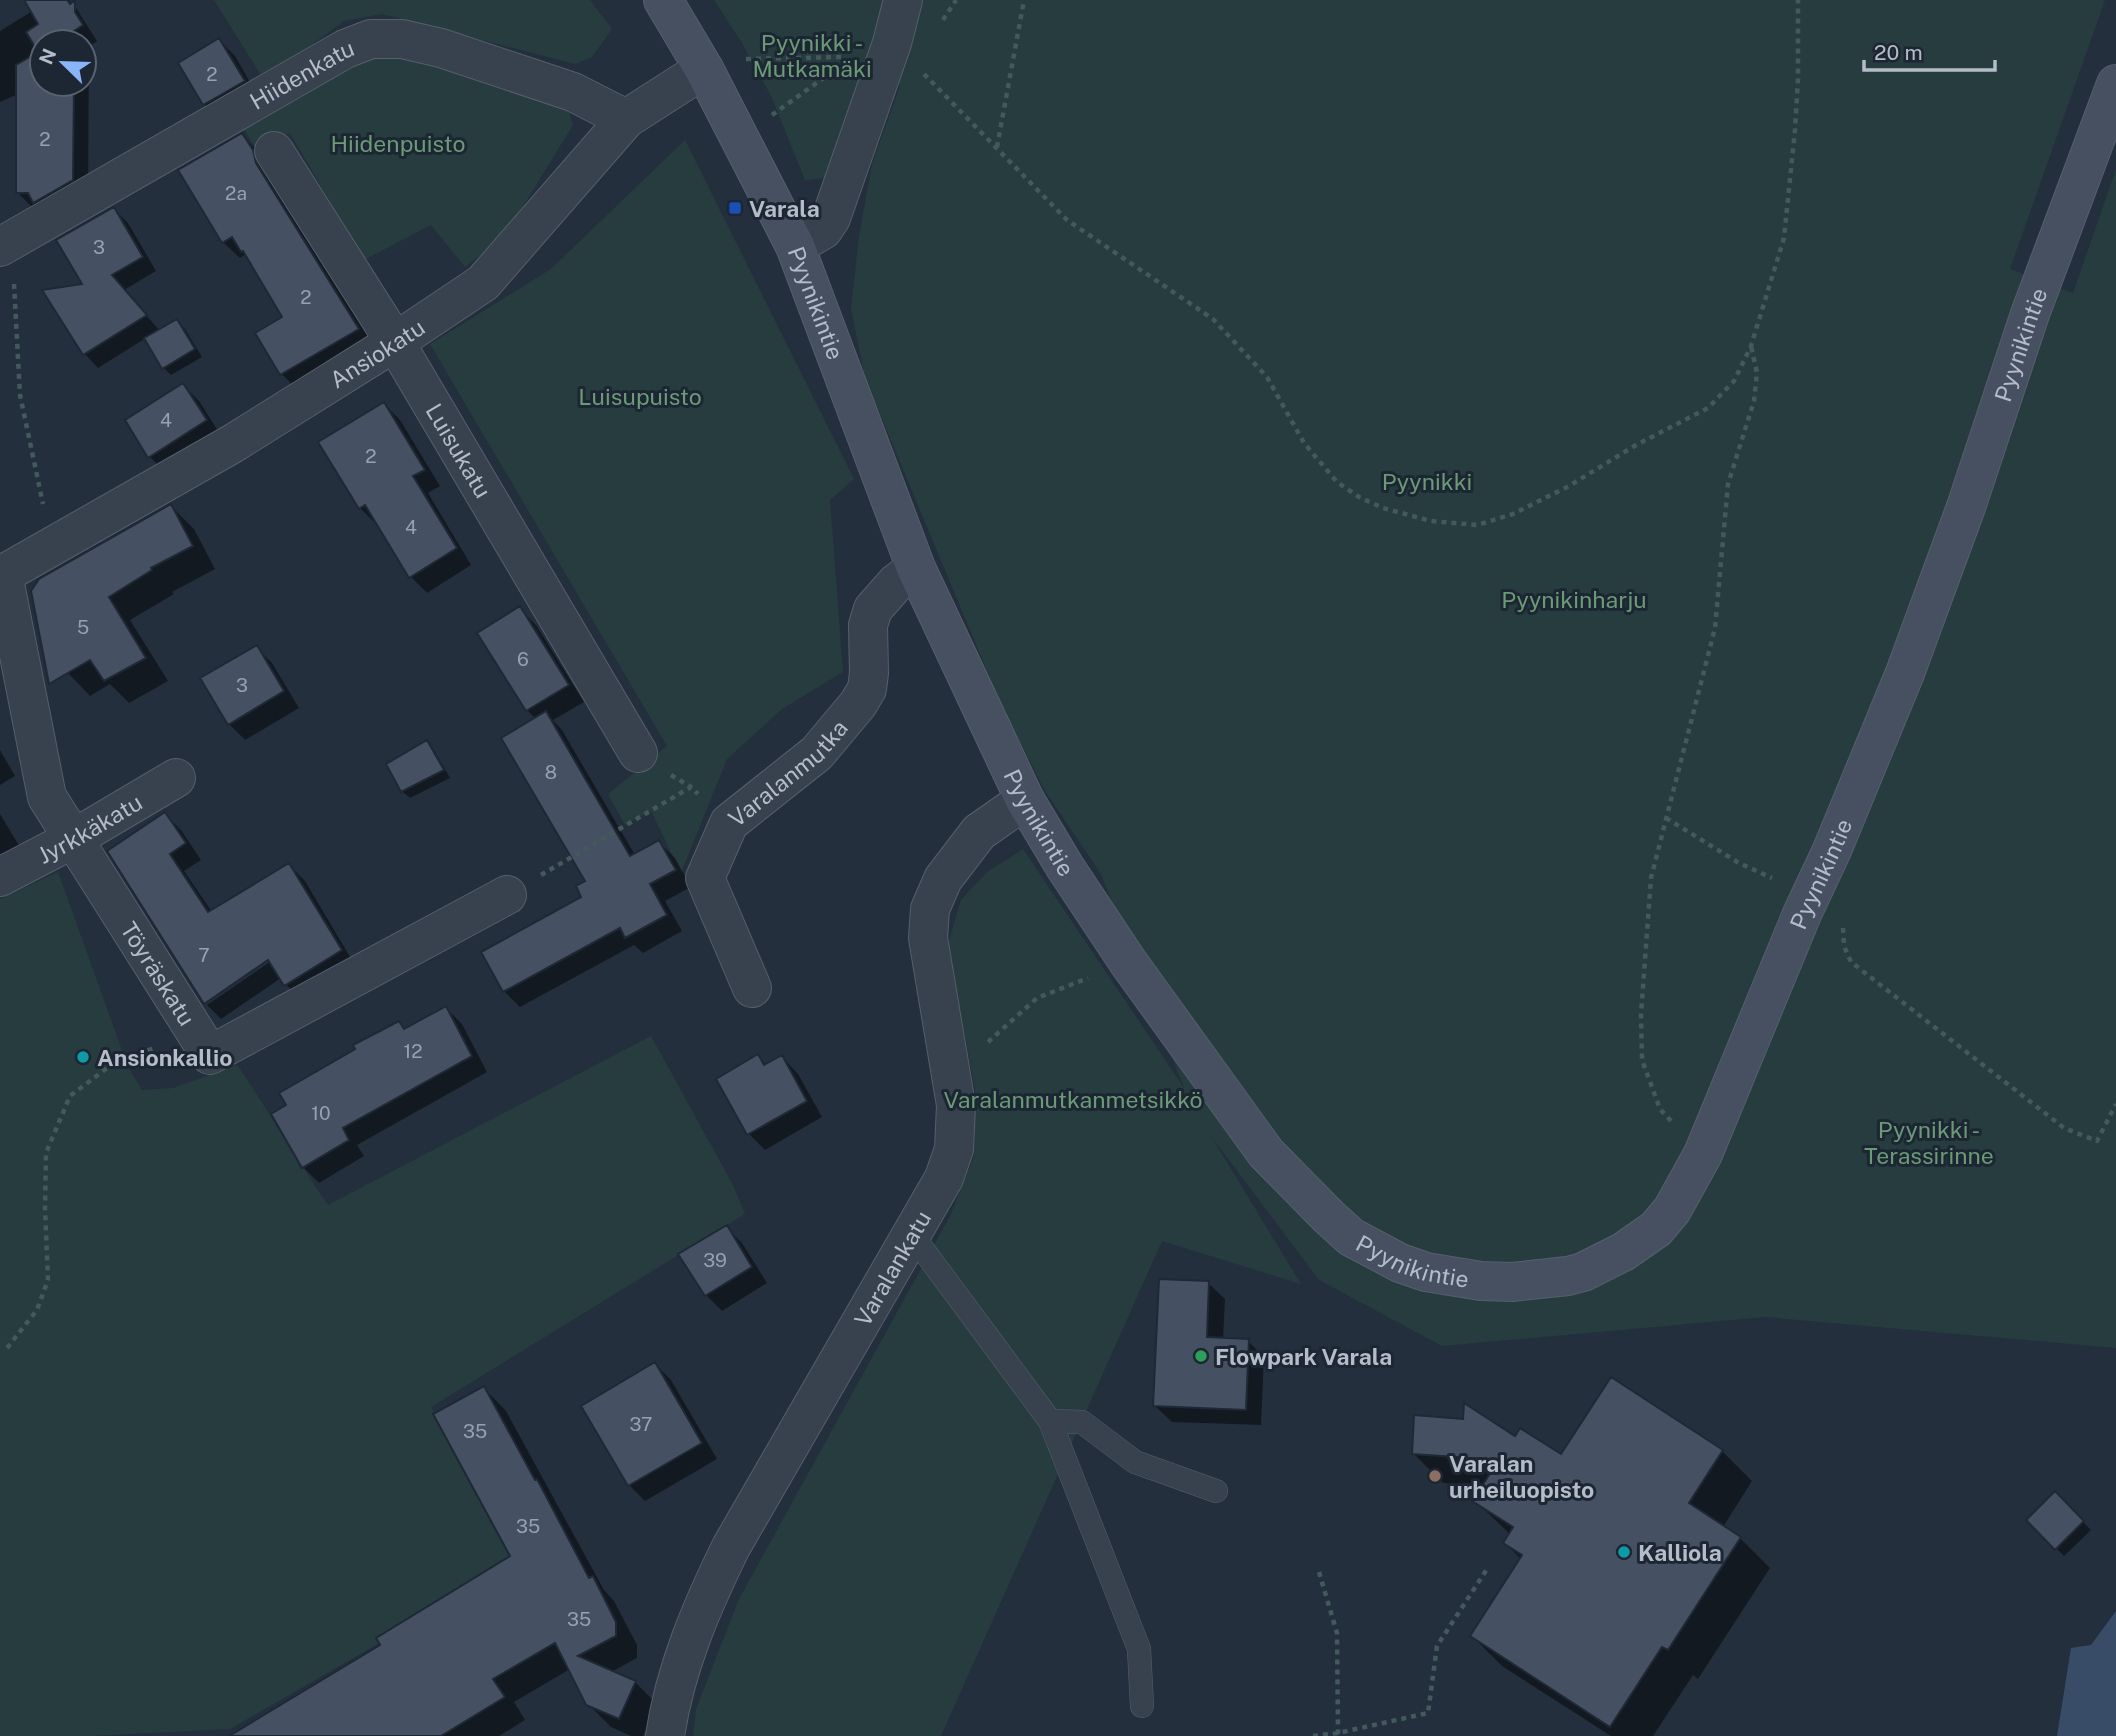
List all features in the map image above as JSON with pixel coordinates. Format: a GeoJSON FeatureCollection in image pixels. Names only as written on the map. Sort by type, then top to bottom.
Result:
{"type":"FeatureCollection","features":[{"type":"Feature","properties":{"kind":"street","name":"Pyynikintie"},"geometry":{"type":"LineString","coordinates":[[663,0],[704,69],[796,246],[916,568],[1025,800],[1065,867],[1128,962],[1266,1153],[1351,1237],[1376,1252],[1426,1272],[1512,1282],[1583,1272],[1631,1248],[1656,1229],[1672,1210],[1703,1154],[1905,673],[1966,507],[2031,314],[2116,84]]}},
{"type":"Feature","properties":{"kind":"street"},"geometry":{"type":"LineString","coordinates":[[796,246],[823,230],[831,218],[892,43],[904,0]]}},
{"type":"Feature","properties":{"kind":"street","name":"Hiidenkatu"},"geometry":{"type":"LineString","coordinates":[[6,244],[345,49],[371,39],[402,39],[441,48],[573,92],[626,120]]}},
{"type":"Feature","properties":{"kind":"street","name":"Ansiokatu"},"geometry":{"type":"LineString","coordinates":[[1,575],[232,444],[395,342],[483,283],[626,120],[704,69]]}},
{"type":"Feature","properties":{"kind":"street","name":"Luisukatu"},"geometry":{"type":"LineString","coordinates":[[274,151],[395,342],[638,753]]}},
{"type":"Feature","properties":{"kind":"street","name":"Varalanmutka"},"geometry":{"type":"LineString","coordinates":[[752,988],[705,878],[729,823],[817,753],[858,704],[867,689],[868,625],[873,609],[896,583],[916,568]]}},
{"type":"Feature","properties":{"kind":"street","name":"Töyräskatu"},"geometry":{"type":"LineString","coordinates":[[1,575],[47,797],[210,1055],[508,895]]}},
{"type":"Feature","properties":{"kind":"street","name":"Jyrkkäkatu"},"geometry":{"type":"LineString","coordinates":[[0,877],[73,839],[176,778]]}},
{"type":"Feature","properties":{"kind":"street","name":"Varalankatu"},"geometry":{"type":"LineString","coordinates":[[665,1736],[669,1709],[685,1653],[710,1588],[944,1178],[954,1149],[956,1105],[928,938],[930,909],[943,878],[979,832],[1025,800]]}},
{"type":"Feature","properties":{"kind":"lane"},"geometry":{"type":"LineString","coordinates":[[913,1236],[1050,1421],[1139,1649],[1142,1706]]}},
{"type":"Feature","properties":{"kind":"lane"},"geometry":{"type":"LineString","coordinates":[[1050,1421],[1082,1422],[1135,1462],[1216,1490]]}},
{"type":"Feature","properties":{"kind":"path"},"geometry":{"type":"LineString","coordinates":[[997,148],[1024,0]]}},
{"type":"Feature","properties":{"kind":"path"},"geometry":{"type":"LineString","coordinates":[[769,117],[854,57],[892,43],[1067,220],[1213,318],[1267,377],[1304,443],[1337,482],[1359,497],[1383,508],[1431,522],[1477,525],[1513,514],[1569,486],[1636,445],[1709,408],[1734,381],[1751,346],[1784,238],[1798,79],[1798,0]]}},
{"type":"Feature","properties":{"kind":"path"},"geometry":{"type":"LineString","coordinates":[[742,59],[854,57]]}},
{"type":"Feature","properties":{"kind":"path"},"geometry":{"type":"LineString","coordinates":[[6,244],[20,395],[52,545]]}},
{"type":"Feature","properties":{"kind":"path"},"geometry":{"type":"LineString","coordinates":[[1703,1154],[1660,1109],[1642,1060],[1641,1014],[1651,878],[1715,628],[1728,484],[1754,401],[1757,373],[1751,346]]}},
{"type":"Feature","properties":{"kind":"path"},"geometry":{"type":"LineString","coordinates":[[508,895],[691,787],[729,823]]}},
{"type":"Feature","properties":{"kind":"path"},"geometry":{"type":"LineString","coordinates":[[1666,818],[1740,863],[1774,878]]}},
{"type":"Feature","properties":{"kind":"path"},"geometry":{"type":"LineString","coordinates":[[1843,927],[1843,946],[1851,962],[2064,1128],[2097,1142],[2116,1104]]}},
{"type":"Feature","properties":{"kind":"path"},"geometry":{"type":"LineString","coordinates":[[951,1075],[1037,998],[1128,962]]}},
{"type":"Feature","properties":{"kind":"path"},"geometry":{"type":"LineString","coordinates":[[7,1348],[37,1310],[48,1280],[46,1153],[70,1097],[110,1066],[196,1033]]}},
{"type":"Feature","properties":{"kind":"path"},"geometry":{"type":"LineString","coordinates":[[1307,1736],[1339,1735],[1428,1713],[1437,1646],[1487,1569]]}},
{"type":"Feature","properties":{"kind":"path"},"geometry":{"type":"LineString","coordinates":[[1319,1572],[1337,1633],[1339,1735]]}},
{"type":"Feature","properties":{"kind":"green space"},"geometry":{"type":"Polygon","coordinates":[[[214,0],[590,0],[612,29],[592,57],[575,64],[382,14],[344,21],[264,80],[214,0]]]}},
{"type":"Feature","properties":{"kind":"green space","name":"Pyynikinharju"},"geometry":{"type":"Polygon","coordinates":[[[714,0],[2105,0],[2010,269],[2073,293],[2116,169],[2116,1348],[1765,1317],[1442,1346],[1319,1280],[1211,1136],[1301,1284],[1162,1241],[941,1736],[693,1736],[696,1709],[739,1599],[950,1216],[974,1156],[975,1090],[948,944],[961,900],[987,872],[1023,849],[1184,1088],[1101,874],[1045,791],[1002,707],[865,378],[851,309],[859,236],[872,164],[900,86],[882,24],[826,178],[805,180],[771,96],[742,43],[714,0]]]}},
{"type":"Feature","properties":{"kind":"green space","name":"Hiidenpuisto"},"geometry":{"type":"Polygon","coordinates":[[[401,53],[566,103],[573,125],[516,218],[492,246],[465,267],[431,225],[364,260],[290,133],[257,151],[242,126],[348,65],[375,56],[401,53]]]}},
{"type":"Feature","properties":{"kind":"green space","name":"Luisupuisto"},"geometry":{"type":"Polygon","coordinates":[[[685,140],[854,479],[830,500],[843,672],[782,709],[727,759],[681,873],[651,811],[625,825],[608,794],[667,746],[430,344],[551,269],[685,140]]]}},
{"type":"Feature","properties":{"kind":"green space"},"geometry":{"type":"Polygon","coordinates":[[[58,872],[128,1067],[142,1090],[173,1088],[237,1065],[328,1205],[651,1036],[733,1185],[745,1214],[431,1407],[519,1573],[487,1581],[230,1729],[91,1736],[0,1736],[0,899],[58,872]]]}},
{"type":"Feature","properties":{"kind":"water"},"geometry":{"type":"Polygon","coordinates":[[[2116,1611],[2116,1736],[2057,1736],[2071,1648],[2091,1645],[2116,1611]]]}},
{"type":"Feature","properties":{"kind":"building"},"geometry":{"type":"Polygon","coordinates":[[[24,0],[67,0],[70,4],[75,0],[75,12],[83,25],[78,28],[32,28],[38,24],[24,0]]]}},
{"type":"Feature","properties":{"kind":"building"},"geometry":{"type":"Polygon","coordinates":[[[219,38],[245,81],[203,105],[178,63],[219,38]]]}},
{"type":"Feature","properties":{"kind":"building"},"geometry":{"type":"Polygon","coordinates":[[[28,58],[28,98],[74,98],[73,180],[33,203],[28,193],[16,193],[16,65],[28,58]]]}},
{"type":"Feature","properties":{"kind":"building"},"geometry":{"type":"Polygon","coordinates":[[[242,133],[253,150],[256,163],[359,329],[280,375],[255,333],[282,317],[243,251],[241,252],[232,237],[222,243],[178,170],[242,133]]]}},
{"type":"Feature","properties":{"kind":"building"},"geometry":{"type":"Polygon","coordinates":[[[114,207],[143,257],[112,275],[147,315],[83,355],[42,290],[82,284],[56,240],[114,207]]]}},
{"type":"Feature","properties":{"kind":"building"},"geometry":{"type":"Polygon","coordinates":[[[177,319],[195,349],[162,369],[144,338],[177,319]]]}},
{"type":"Feature","properties":{"kind":"building"},"geometry":{"type":"Polygon","coordinates":[[[183,383],[207,420],[148,458],[125,420],[183,383]]]}},
{"type":"Feature","properties":{"kind":"building"},"geometry":{"type":"Polygon","coordinates":[[[384,402],[425,470],[413,476],[457,548],[409,578],[365,505],[359,509],[318,442],[384,402]]]}},
{"type":"Feature","properties":{"kind":"building"},"geometry":{"type":"Polygon","coordinates":[[[171,504],[193,546],[151,568],[152,570],[109,597],[146,658],[104,681],[90,660],[49,684],[31,591],[39,579],[171,504]]]}},
{"type":"Feature","properties":{"kind":"building"},"geometry":{"type":"Polygon","coordinates":[[[520,606],[569,685],[526,711],[477,633],[520,606]]]}},
{"type":"Feature","properties":{"kind":"building"},"geometry":{"type":"Polygon","coordinates":[[[257,645],[284,691],[228,725],[200,678],[257,645]]]}},
{"type":"Feature","properties":{"kind":"building"},"geometry":{"type":"Polygon","coordinates":[[[546,711],[630,856],[659,840],[676,870],[650,884],[667,915],[625,938],[620,928],[503,992],[481,952],[581,897],[576,886],[585,881],[501,738],[546,711]]]}},
{"type":"Feature","properties":{"kind":"building"},"geometry":{"type":"Polygon","coordinates":[[[427,740],[444,770],[401,792],[386,764],[427,740]]]}},
{"type":"Feature","properties":{"kind":"building"},"geometry":{"type":"Polygon","coordinates":[[[165,812],[186,843],[170,854],[208,912],[289,863],[342,950],[284,986],[268,960],[204,1004],[107,851],[165,812]]]}},
{"type":"Feature","properties":{"kind":"building"},"geometry":{"type":"Polygon","coordinates":[[[446,1006],[472,1056],[343,1128],[349,1140],[302,1168],[271,1114],[286,1105],[279,1093],[355,1049],[353,1045],[399,1021],[404,1029],[446,1006]]]}},
{"type":"Feature","properties":{"kind":"building"},"geometry":{"type":"Polygon","coordinates":[[[758,1054],[764,1065],[782,1055],[807,1101],[747,1135],[716,1079],[758,1054]]]}},
{"type":"Feature","properties":{"kind":"building"},"geometry":{"type":"Polygon","coordinates":[[[727,1225],[752,1267],[705,1296],[678,1254],[727,1225]]]}},
{"type":"Feature","properties":{"kind":"building"},"geometry":{"type":"Polygon","coordinates":[[[1159,1279],[1209,1281],[1207,1337],[1249,1339],[1246,1410],[1153,1406],[1159,1279]]]}},
{"type":"Feature","properties":{"kind":"building"},"geometry":{"type":"Polygon","coordinates":[[[655,1362],[702,1443],[628,1486],[581,1406],[655,1362]]]}},
{"type":"Feature","properties":{"kind":"building","name":"Kalliola"},"geometry":{"type":"Polygon","coordinates":[[[1611,1377],[1723,1450],[1689,1503],[1741,1537],[1668,1650],[1662,1647],[1610,1727],[1470,1636],[1522,1555],[1503,1543],[1513,1527],[1472,1501],[1499,1460],[1412,1454],[1414,1415],[1463,1419],[1464,1403],[1515,1436],[1520,1428],[1561,1454],[1611,1377]]]}},
{"type":"Feature","properties":{"kind":"building"},"geometry":{"type":"Polygon","coordinates":[[[484,1386],[589,1578],[593,1576],[616,1622],[616,1636],[578,1656],[636,1681],[619,1719],[586,1705],[555,1643],[493,1679],[505,1697],[441,1736],[229,1736],[380,1645],[376,1638],[510,1556],[433,1414],[484,1386]]]}},
{"type":"Feature","properties":{"kind":"building"},"geometry":{"type":"Polygon","coordinates":[[[2055,1491],[2084,1521],[2055,1550],[2026,1520],[2055,1491]]]}},
{"type":"Feature","properties":{"kind":"place","name":"Varala"},"geometry":{"type":"Point","coordinates":[735,208]}},
{"type":"Feature","properties":{"kind":"place","name":"Ansionkallio"},"geometry":{"type":"Point","coordinates":[83,1057]}},
{"type":"Feature","properties":{"kind":"place","name":"Flowpark Varala"},"geometry":{"type":"Point","coordinates":[1201,1356]}},
{"type":"Feature","properties":{"kind":"place","name":"Varalan urheiluopisto"},"geometry":{"type":"Point","coordinates":[1435,1476]}},
{"type":"Feature","properties":{"kind":"place","name":"Kalliola"},"geometry":{"type":"Point","coordinates":[1624,1552]}},
{"type":"Feature","properties":{"kind":"park label","name":"Pyynikki - Mutkamäki"},"geometry":{"type":"Point","coordinates":[812,55]}},
{"type":"Feature","properties":{"kind":"park label","name":"Pyynikki"},"geometry":{"type":"Point","coordinates":[1427,481]}},
{"type":"Feature","properties":{"kind":"park label","name":"Varalanmutkanmetsikkö"},"geometry":{"type":"Point","coordinates":[1073,1099]}},
{"type":"Feature","properties":{"kind":"park label","name":"Pyynikki - Terassirinne"},"geometry":{"type":"Point","coordinates":[1929,1142]}}]}
